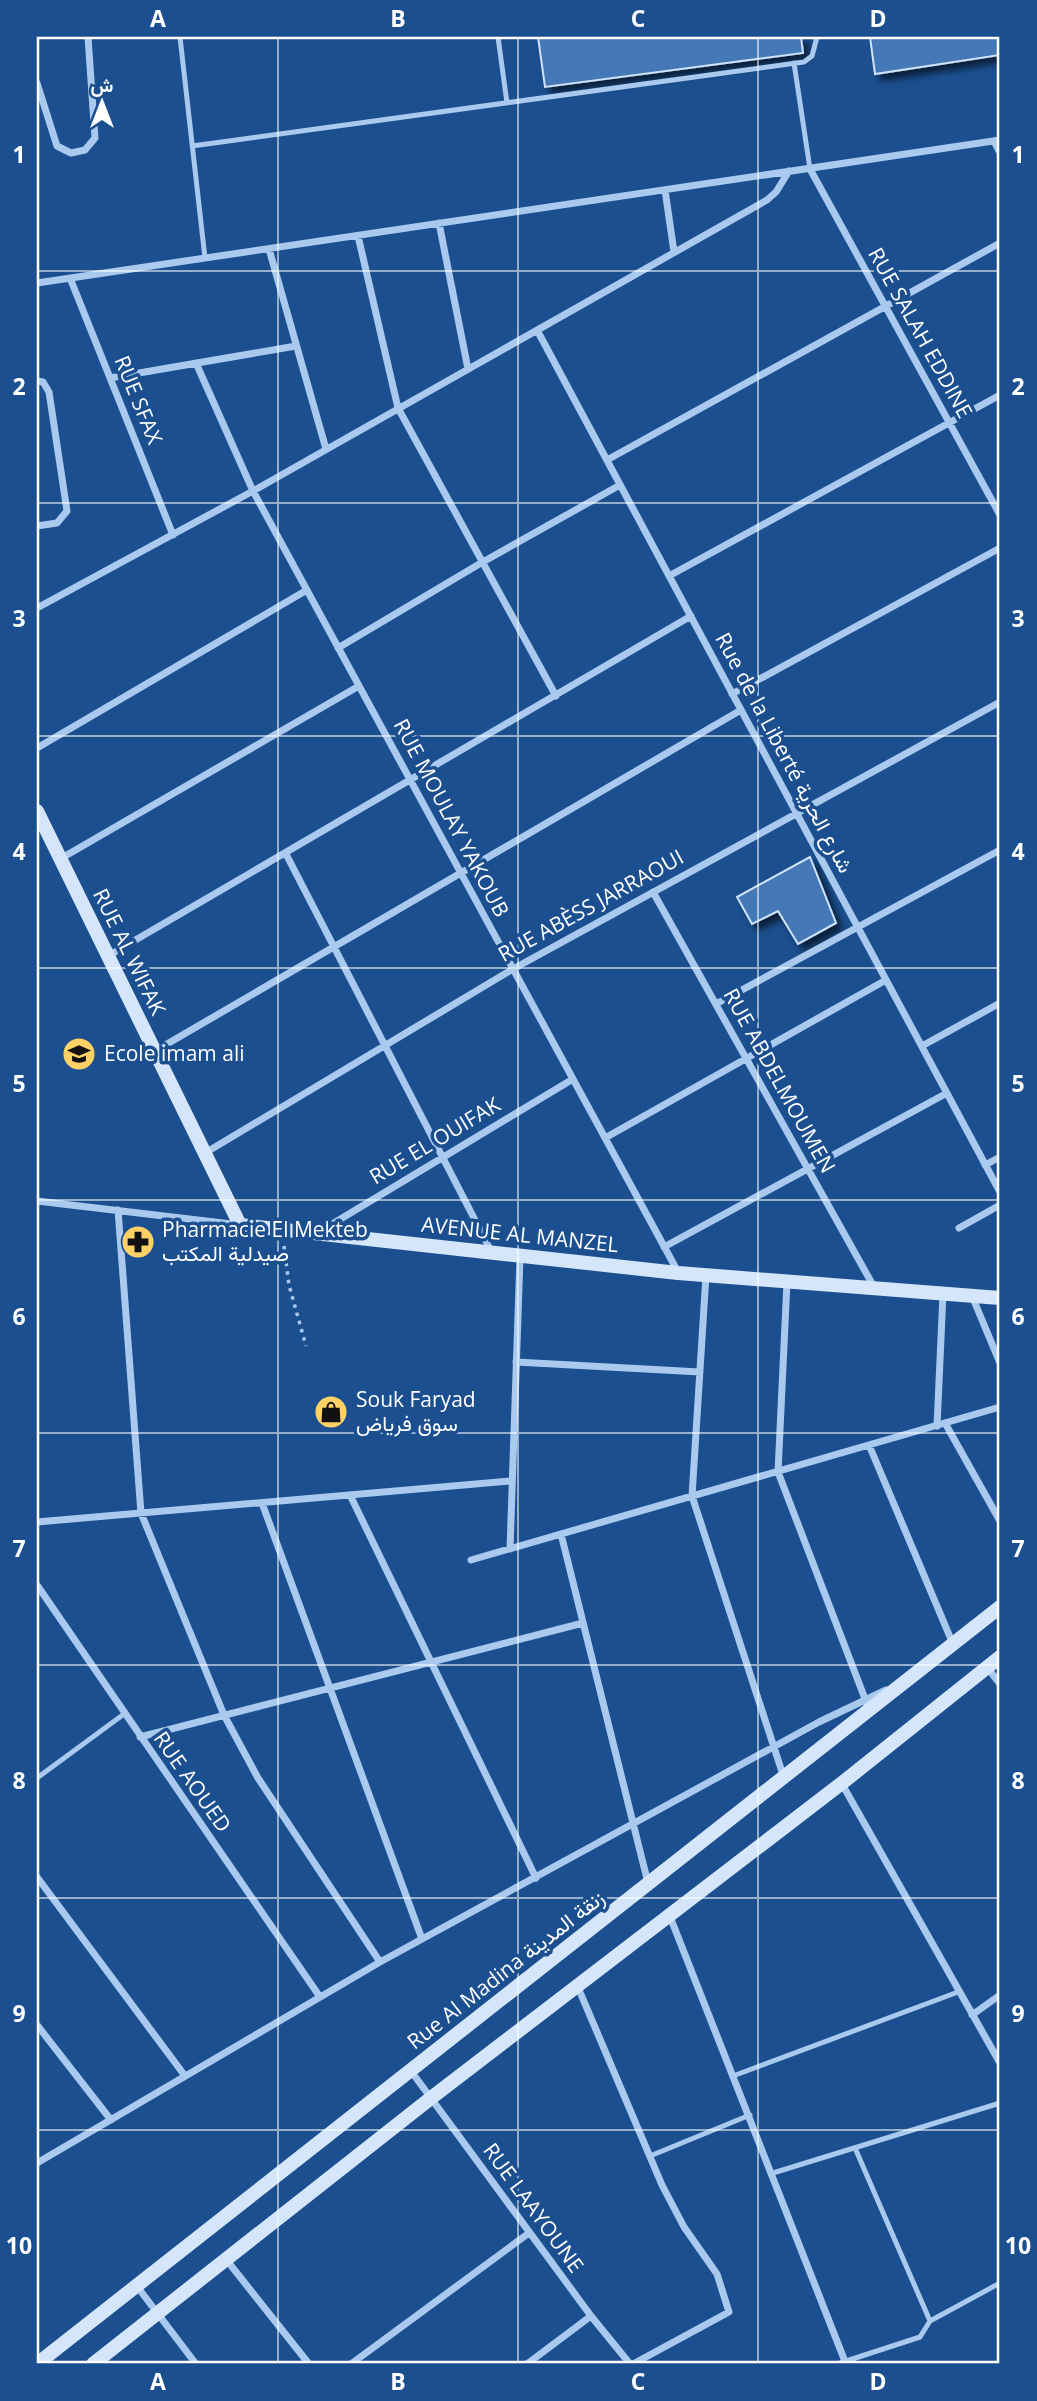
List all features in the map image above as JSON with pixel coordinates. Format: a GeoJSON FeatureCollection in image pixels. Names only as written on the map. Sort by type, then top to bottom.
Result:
{"type":"FeatureCollection","features":[{"type":"Feature","properties":{"kind":"main road","name":"RUE AL WIFAK"},"geometry":{"type":"LineString","coordinates":[[37,811],[240,1225]]}},
{"type":"Feature","properties":{"kind":"main road","name":"AVENUE AL MANZEL"},"geometry":{"type":"LineString","coordinates":[[240,1225],[678,1273],[1000,1298]]}},
{"type":"Feature","properties":{"kind":"main road","name":"Rue Al Madina زنقة المدينة"},"geometry":{"type":"LineString","coordinates":[[37,2364],[784,1779],[867,1705],[912,1677],[1000,1607]]}},
{"type":"Feature","properties":{"kind":"main road"},"geometry":{"type":"LineString","coordinates":[[93,2364],[576,1984],[842,1783],[1000,1657]]}},
{"type":"Feature","properties":{"kind":"street"},"geometry":{"type":"LineString","coordinates":[[37,83],[57,146],[71,153],[85,150],[94,138],[88,37]]}},
{"type":"Feature","properties":{"kind":"street"},"geometry":{"type":"LineString","coordinates":[[37,283],[997,141],[1000,153]]}},
{"type":"Feature","properties":{"kind":"street","name":"RUE SALAH EDDINE"},"geometry":{"type":"LineString","coordinates":[[810,169],[1000,515]]}},
{"type":"Feature","properties":{"kind":"street"},"geometry":{"type":"LineString","coordinates":[[37,608],[253,491],[767,200],[776,192],[789,171]]}},
{"type":"Feature","properties":{"kind":"street"},"geometry":{"type":"LineString","coordinates":[[665,190],[674,252]]}},
{"type":"Feature","properties":{"kind":"street"},"geometry":{"type":"LineString","coordinates":[[439,223],[468,369]]}},
{"type":"Feature","properties":{"kind":"street"},"geometry":{"type":"LineString","coordinates":[[358,236],[398,408],[556,696]]}},
{"type":"Feature","properties":{"kind":"street"},"geometry":{"type":"LineString","coordinates":[[607,460],[1000,243]]}},
{"type":"Feature","properties":{"kind":"street"},"geometry":{"type":"LineString","coordinates":[[269,249],[326,449]]}},
{"type":"Feature","properties":{"kind":"street","name":"RUE SFAX"},"geometry":{"type":"LineString","coordinates":[[70,278],[173,535]]}},
{"type":"Feature","properties":{"kind":"street","name":"Rue de la Liberté شارع الحرية"},"geometry":{"type":"LineString","coordinates":[[537,330],[1000,1192]]}},
{"type":"Feature","properties":{"kind":"street"},"geometry":{"type":"LineString","coordinates":[[110,378],[296,346]]}},
{"type":"Feature","properties":{"kind":"street","name":"RUE MOULAY YAKOUB"},"geometry":{"type":"LineString","coordinates":[[196,363],[253,491],[678,1273]]}},
{"type":"Feature","properties":{"kind":"street"},"geometry":{"type":"LineString","coordinates":[[37,381],[44,382],[49,392],[67,510],[57,523],[37,526]]}},
{"type":"Feature","properties":{"kind":"street"},"geometry":{"type":"LineString","coordinates":[[669,576],[1000,395]]}},
{"type":"Feature","properties":{"kind":"street"},"geometry":{"type":"LineString","coordinates":[[338,648],[620,485]]}},
{"type":"Feature","properties":{"kind":"street"},"geometry":{"type":"LineString","coordinates":[[732,694],[1000,548]]}},
{"type":"Feature","properties":{"kind":"street"},"geometry":{"type":"LineString","coordinates":[[37,748],[307,590]]}},
{"type":"Feature","properties":{"kind":"street"},"geometry":{"type":"LineString","coordinates":[[108,956],[412,782],[691,616]]}},
{"type":"Feature","properties":{"kind":"street"},"geometry":{"type":"LineString","coordinates":[[60,859],[359,686]]}},
{"type":"Feature","properties":{"kind":"street","name":"RUE ABÈSS JARRAOUI"},"geometry":{"type":"LineString","coordinates":[[205,1153],[513,969],[1000,702]]}},
{"type":"Feature","properties":{"kind":"street"},"geometry":{"type":"LineString","coordinates":[[155,1052],[462,875],[741,709]]}},
{"type":"Feature","properties":{"kind":"street"},"geometry":{"type":"LineString","coordinates":[[716,1004],[1000,850]]}},
{"type":"Feature","properties":{"kind":"street"},"geometry":{"type":"LineString","coordinates":[[286,854],[493,1254]]}},
{"type":"Feature","properties":{"kind":"street","name":"RUE ABDELMOUMEN"},"geometry":{"type":"LineString","coordinates":[[653,892],[875,1288]]}},
{"type":"Feature","properties":{"kind":"street"},"geometry":{"type":"LineString","coordinates":[[605,1138],[886,980]]}},
{"type":"Feature","properties":{"kind":"street"},"geometry":{"type":"LineString","coordinates":[[922,1046],[1000,1003]]}},
{"type":"Feature","properties":{"kind":"street","name":"RUE EL OUIFAK"},"geometry":{"type":"LineString","coordinates":[[315,1234],[573,1079]]}},
{"type":"Feature","properties":{"kind":"street"},"geometry":{"type":"LineString","coordinates":[[664,1247],[947,1093]]}},
{"type":"Feature","properties":{"kind":"street"},"geometry":{"type":"LineString","coordinates":[[985,1165],[1000,1157]]}},
{"type":"Feature","properties":{"kind":"street","name":"AVENUE AL MANZEL"},"geometry":{"type":"LineString","coordinates":[[37,1200],[240,1225]]}},
{"type":"Feature","properties":{"kind":"street"},"geometry":{"type":"LineString","coordinates":[[959,1228],[1000,1205]]}},
{"type":"Feature","properties":{"kind":"street"},"geometry":{"type":"LineString","coordinates":[[118,1210],[141,1513],[224,1715],[258,1778],[380,1962]]}},
{"type":"Feature","properties":{"kind":"street"},"geometry":{"type":"LineString","coordinates":[[510,1549],[520,1257]]}},
{"type":"Feature","properties":{"kind":"street"},"geometry":{"type":"LineString","coordinates":[[706,1275],[692,1496],[784,1779]]}},
{"type":"Feature","properties":{"kind":"street"},"geometry":{"type":"LineString","coordinates":[[37,2163],[380,1962],[774,1747],[867,1705],[778,1472],[787,1281]]}},
{"type":"Feature","properties":{"kind":"street"},"geometry":{"type":"LineString","coordinates":[[937,1426],[943,1293]]}},
{"type":"Feature","properties":{"kind":"street"},"geometry":{"type":"LineString","coordinates":[[972,1296],[1000,1363]]}},
{"type":"Feature","properties":{"kind":"street"},"geometry":{"type":"LineString","coordinates":[[516,1362],[699,1372]]}},
{"type":"Feature","properties":{"kind":"street"},"geometry":{"type":"LineString","coordinates":[[471,1560],[1000,1407]]}},
{"type":"Feature","properties":{"kind":"street"},"geometry":{"type":"LineString","coordinates":[[945,1423],[1000,1521]]}},
{"type":"Feature","properties":{"kind":"street"},"geometry":{"type":"LineString","coordinates":[[869,1445],[953,1644]]}},
{"type":"Feature","properties":{"kind":"street"},"geometry":{"type":"LineString","coordinates":[[37,1522],[511,1481]]}},
{"type":"Feature","properties":{"kind":"street"},"geometry":{"type":"LineString","coordinates":[[350,1495],[536,1878]]}},
{"type":"Feature","properties":{"kind":"street"},"geometry":{"type":"LineString","coordinates":[[262,1503],[422,1940]]}},
{"type":"Feature","properties":{"kind":"street"},"geometry":{"type":"LineString","coordinates":[[561,1534],[649,1886]]}},
{"type":"Feature","properties":{"kind":"street","name":"RUE AOUED"},"geometry":{"type":"LineString","coordinates":[[37,1585],[320,1997]]}},
{"type":"Feature","properties":{"kind":"street"},"geometry":{"type":"LineString","coordinates":[[140,1737],[583,1623]]}},
{"type":"Feature","properties":{"kind":"street"},"geometry":{"type":"LineString","coordinates":[[987,1668],[1000,1684]]}},
{"type":"Feature","properties":{"kind":"street"},"geometry":{"type":"LineString","coordinates":[[842,1783],[1000,2063]]}},
{"type":"Feature","properties":{"kind":"street"},"geometry":{"type":"LineString","coordinates":[[37,1877],[185,2076]]}},
{"type":"Feature","properties":{"kind":"street"},"geometry":{"type":"LineString","coordinates":[[669,1913],[773,2173],[843,2363]]}},
{"type":"Feature","properties":{"kind":"street"},"geometry":{"type":"LineString","coordinates":[[576,1984],[650,2156],[684,2227],[717,2274],[729,2312],[632,2364]]}},
{"type":"Feature","properties":{"kind":"street"},"geometry":{"type":"LineString","coordinates":[[972,2015],[1000,1995]]}},
{"type":"Feature","properties":{"kind":"street"},"geometry":{"type":"LineString","coordinates":[[37,2025],[111,2120]]}},
{"type":"Feature","properties":{"kind":"street","name":"RUE LAAYOUNE"},"geometry":{"type":"LineString","coordinates":[[410,2070],[591,2316],[632,2364]]}},
{"type":"Feature","properties":{"kind":"street"},"geometry":{"type":"LineString","coordinates":[[351,2364],[529,2233]]}},
{"type":"Feature","properties":{"kind":"street"},"geometry":{"type":"LineString","coordinates":[[225,2258],[309,2364]]}},
{"type":"Feature","properties":{"kind":"street"},"geometry":{"type":"LineString","coordinates":[[135,2285],[196,2364]]}},
{"type":"Feature","properties":{"kind":"street"},"geometry":{"type":"LineString","coordinates":[[527,2364],[591,2316]]}},
{"type":"Feature","properties":{"kind":"lane"},"geometry":{"type":"LineString","coordinates":[[180,37],[205,258]]}},
{"type":"Feature","properties":{"kind":"lane"},"geometry":{"type":"LineString","coordinates":[[498,37],[507,103]]}},
{"type":"Feature","properties":{"kind":"lane"},"geometry":{"type":"LineString","coordinates":[[192,146],[794,63],[812,56],[817,37]]}},
{"type":"Feature","properties":{"kind":"lane"},"geometry":{"type":"LineString","coordinates":[[794,63],[810,169]]}},
{"type":"Feature","properties":{"kind":"lane"},"geometry":{"type":"LineString","coordinates":[[37,1778],[124,1714]]}},
{"type":"Feature","properties":{"kind":"lane"},"geometry":{"type":"LineString","coordinates":[[733,2076],[958,1992]]}},
{"type":"Feature","properties":{"kind":"lane"},"geometry":{"type":"LineString","coordinates":[[773,2173],[1000,2103]]}},
{"type":"Feature","properties":{"kind":"lane"},"geometry":{"type":"LineString","coordinates":[[650,2156],[750,2115]]}},
{"type":"Feature","properties":{"kind":"lane"},"geometry":{"type":"LineString","coordinates":[[855,2148],[930,2321]]}},
{"type":"Feature","properties":{"kind":"lane"},"geometry":{"type":"LineString","coordinates":[[843,2363],[920,2337],[930,2321],[1000,2283]]}},
{"type":"Feature","properties":{"kind":"path"},"geometry":{"type":"LineString","coordinates":[[283,1230],[289,1285],[306,1346]]}},
{"type":"Feature","properties":{"kind":"building"},"geometry":{"type":"Polygon","coordinates":[[[538,37],[801,37],[803,53],[545,87],[538,37]]]}},
{"type":"Feature","properties":{"kind":"building"},"geometry":{"type":"Polygon","coordinates":[[[870,37],[1000,37],[1000,55],[875,74],[870,37]]]}},
{"type":"Feature","properties":{"kind":"building"},"geometry":{"type":"Polygon","coordinates":[[[810,857],[836,923],[798,944],[778,911],[752,924],[737,897],[810,857]]]}},
{"type":"Feature","properties":{"kind":"place","name":"Ecole imam ali"},"geometry":{"type":"Point","coordinates":[79,1054]}},
{"type":"Feature","properties":{"kind":"place","name":"Pharmacie El Mekteb صيدلية المكتب"},"geometry":{"type":"Point","coordinates":[138,1242]}},
{"type":"Feature","properties":{"kind":"place","name":"Souk Faryad سوق فرياض"},"geometry":{"type":"Point","coordinates":[331,1412]}}]}
